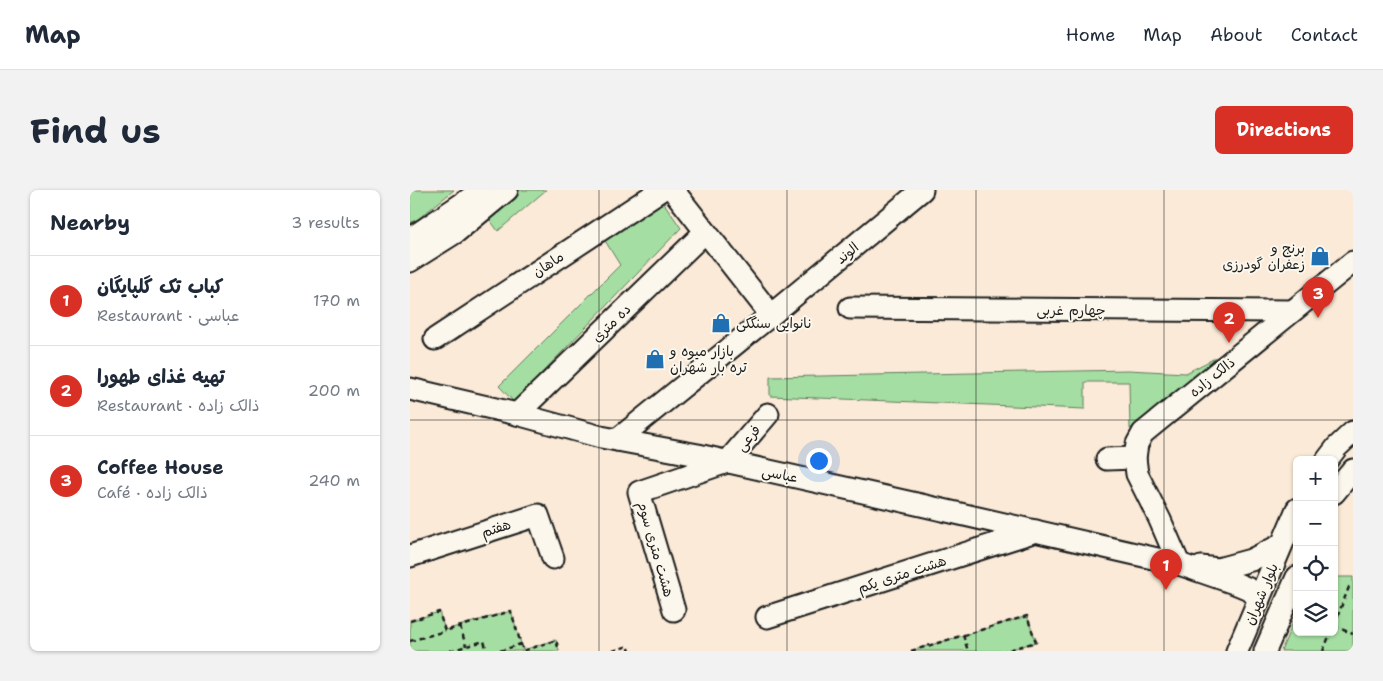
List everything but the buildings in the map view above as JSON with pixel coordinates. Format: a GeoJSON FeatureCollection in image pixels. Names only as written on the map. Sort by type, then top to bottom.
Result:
{"type":"FeatureCollection","features":[{"type":"Feature","properties":{"kind":"street"},"geometry":{"type":"LineString","coordinates":[[410,239],[481,190]]}},
{"type":"Feature","properties":{"kind":"street"},"geometry":{"type":"LineString","coordinates":[[410,261],[456,232],[507,190]]}},
{"type":"Feature","properties":{"kind":"street","name":"ماهان"},"geometry":{"type":"LineString","coordinates":[[435,338],[661,190]]}},
{"type":"Feature","properties":{"kind":"street"},"geometry":{"type":"LineString","coordinates":[[673,190],[771,315]]}},
{"type":"Feature","properties":{"kind":"street","name":"الوند"},"geometry":{"type":"LineString","coordinates":[[616,440],[922,190]]}},
{"type":"Feature","properties":{"kind":"street","name":"ده متری"},"geometry":{"type":"LineString","coordinates":[[517,414],[706,232]]}},
{"type":"Feature","properties":{"kind":"street","name":"ذالک زاده"},"geometry":{"type":"LineString","coordinates":[[1135,458],[1137,444],[1143,432],[1353,262]]}},
{"type":"Feature","properties":{"kind":"street","name":"چهارم غربی"},"geometry":{"type":"LineString","coordinates":[[850,308],[1292,311]]}},
{"type":"Feature","properties":{"kind":"street","name":"عباسی"},"geometry":{"type":"LineString","coordinates":[[412,393],[517,414],[601,437],[727,462],[1178,564]]}},
{"type":"Feature","properties":{"kind":"street","name":"فرعی"},"geometry":{"type":"LineString","coordinates":[[727,462],[768,414]]}},
{"type":"Feature","properties":{"kind":"street"},"geometry":{"type":"LineString","coordinates":[[1330,456],[1353,432]]}},
{"type":"Feature","properties":{"kind":"street"},"geometry":{"type":"LineString","coordinates":[[1107,458],[1135,458],[1137,474],[1160,520],[1178,564],[1249,589],[1259,599]]}},
{"type":"Feature","properties":{"kind":"street","name":"هشت متری سوم"},"geometry":{"type":"LineString","coordinates":[[674,610],[639,492],[727,462]]}},
{"type":"Feature","properties":{"kind":"street"},"geometry":{"type":"LineString","coordinates":[[1338,488],[1353,470]]}},
{"type":"Feature","properties":{"kind":"street","name":"هفتم"},"geometry":{"type":"LineString","coordinates":[[410,556],[538,515],[553,558]]}},
{"type":"Feature","properties":{"kind":"street","name":"بلوار شهران"},"geometry":{"type":"LineString","coordinates":[[1237,651],[1293,517]]}},
{"type":"Feature","properties":{"kind":"street"},"geometry":{"type":"LineString","coordinates":[[1144,557],[1160,520]]}},
{"type":"Feature","properties":{"kind":"street","name":"هشت متری یکم"},"geometry":{"type":"LineString","coordinates":[[767,617],[1036,531]]}},
{"type":"Feature","properties":{"kind":"street"},"geometry":{"type":"LineString","coordinates":[[1178,564],[1218,569],[1251,560],[1281,544]]}},
{"type":"Feature","properties":{"kind":"street","name":"بلوار شهران"},"geometry":{"type":"LineString","coordinates":[[1265,651],[1293,585]]}},
{"type":"Feature","properties":{"kind":"path"},"geometry":{"type":"LineString","coordinates":[[1338,615],[1348,587],[1353,587]]}},
{"type":"Feature","properties":{"kind":"path"},"geometry":{"type":"LineString","coordinates":[[410,641],[511,611],[523,651],[556,640],[559,651]]}},
{"type":"Feature","properties":{"kind":"path"},"geometry":{"type":"LineString","coordinates":[[410,621],[439,612],[445,630]]}},
{"type":"Feature","properties":{"kind":"path"},"geometry":{"type":"LineString","coordinates":[[911,651],[1027,616],[1036,642],[1005,651]]}},
{"type":"Feature","properties":{"kind":"path"},"geometry":{"type":"LineString","coordinates":[[460,626],[466,646]]}},
{"type":"Feature","properties":{"kind":"path"},"geometry":{"type":"LineString","coordinates":[[1338,628],[1353,634]]}},
{"type":"Feature","properties":{"kind":"path"},"geometry":{"type":"LineString","coordinates":[[963,635],[968,651]]}},
{"type":"Feature","properties":{"kind":"path"},"geometry":{"type":"LineString","coordinates":[[1323,651],[1329,636]]}},
{"type":"Feature","properties":{"kind":"path"},"geometry":{"type":"LineString","coordinates":[[450,651],[484,641],[487,651]]}},
{"type":"Feature","properties":{"kind":"path"},"geometry":{"type":"LineString","coordinates":[[500,651],[521,644]]}},
{"type":"Feature","properties":{"kind":"path"},"geometry":{"type":"LineString","coordinates":[[613,651],[628,646],[630,651]]}},
{"type":"Feature","properties":{"kind":"green space"},"geometry":{"type":"Polygon","coordinates":[[[410,190],[454,190],[418,219],[410,223],[410,190]]]}},
{"type":"Feature","properties":{"kind":"green space"},"geometry":{"type":"Polygon","coordinates":[[[518,190],[546,190],[498,231],[487,216],[518,190]]]}},
{"type":"Feature","properties":{"kind":"green space"},"geometry":{"type":"Polygon","coordinates":[[[657,193],[681,228],[514,402],[499,386],[620,265],[599,231],[657,193]]]}},
{"type":"Feature","properties":{"kind":"green space"},"geometry":{"type":"Polygon","coordinates":[[[1219,356],[1130,429],[1129,382],[1085,382],[1085,409],[770,396],[770,377],[1128,370],[1186,373],[1219,356]]]}},
{"type":"Feature","properties":{"kind":"green space"},"geometry":{"type":"Polygon","coordinates":[[[1338,577],[1353,577],[1353,651],[1281,651],[1293,622],[1293,636],[1338,636],[1338,577]]]}},
{"type":"Feature","properties":{"kind":"green space"},"geometry":{"type":"Polygon","coordinates":[[[511,611],[523,650],[556,640],[559,651],[410,651],[410,621],[439,612],[445,630],[511,611]]]}},
{"type":"Feature","properties":{"kind":"green space"},"geometry":{"type":"Polygon","coordinates":[[[1027,616],[1036,642],[1005,651],[911,651],[1027,616]]]}},
{"type":"Feature","properties":{"kind":"place","name":"برنج و زعفران گودرزی"},"geometry":{"type":"Point","coordinates":[1320,256]}},
{"type":"Feature","properties":{"kind":"place","name":"Coffee House"},"geometry":{"type":"Point","coordinates":[1318,318]}},
{"type":"Feature","properties":{"kind":"place","name":"نانوایی سنگکی"},"geometry":{"type":"Point","coordinates":[721,323]}},
{"type":"Feature","properties":{"kind":"place","name":"تهیه غذای طهورا"},"geometry":{"type":"Point","coordinates":[1229,343]}},
{"type":"Feature","properties":{"kind":"place","name":"بازار میوه و تره بار شهران"},"geometry":{"type":"Point","coordinates":[655,359]}},
{"type":"Feature","properties":{"kind":"place","name":"کباب تک گلپایگان"},"geometry":{"type":"Point","coordinates":[1166,590]}}]}
